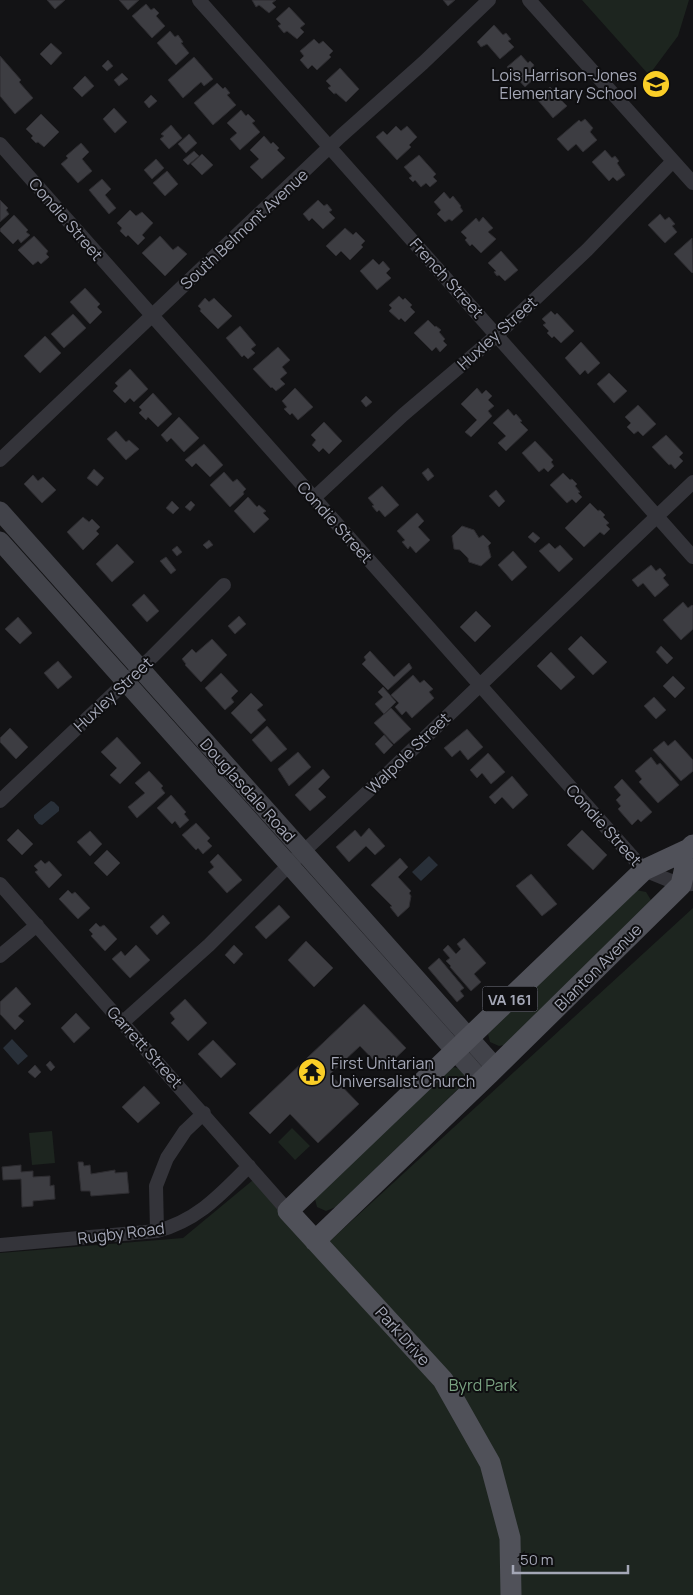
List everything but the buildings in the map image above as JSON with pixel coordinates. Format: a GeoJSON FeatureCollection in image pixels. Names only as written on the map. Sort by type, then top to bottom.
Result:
{"type":"FeatureCollection","features":[{"type":"Feature","properties":{"kind":"main road","name":"VA 161"},"geometry":{"type":"LineString","coordinates":[[288,1211],[644,870],[691,847]]}},
{"type":"Feature","properties":{"kind":"main road","name":"VA 161"},"geometry":{"type":"LineString","coordinates":[[687,885],[691,847]]}},
{"type":"Feature","properties":{"kind":"main road","name":"Blanton Avenue"},"geometry":{"type":"LineString","coordinates":[[316,1240],[687,885]]}},
{"type":"Feature","properties":{"kind":"main road","name":"Park Drive"},"geometry":{"type":"LineString","coordinates":[[288,1211],[443,1380],[490,1463],[510,1538],[511,1595]]}},
{"type":"Feature","properties":{"kind":"street","name":"French Street"},"geometry":{"type":"LineString","coordinates":[[199,0],[693,557]]}},
{"type":"Feature","properties":{"kind":"street","name":"South Belmont Avenue"},"geometry":{"type":"LineString","coordinates":[[0,460],[330,147],[489,0]]}},
{"type":"Feature","properties":{"kind":"street"},"geometry":{"type":"LineString","coordinates":[[529,0],[693,183]]}},
{"type":"Feature","properties":{"kind":"street","name":"Condie Street"},"geometry":{"type":"LineString","coordinates":[[0,144],[644,870],[687,885]]}},
{"type":"Feature","properties":{"kind":"street","name":"Huxley Street"},"geometry":{"type":"LineString","coordinates":[[314,498],[402,415],[497,334],[587,250],[673,161]]}},
{"type":"Feature","properties":{"kind":"street","name":"Walpole Street"},"geometry":{"type":"LineString","coordinates":[[123,1022],[209,945],[289,865],[392,770],[693,482]]}},
{"type":"Feature","properties":{"kind":"street","name":"Douglasdale Road"},"geometry":{"type":"LineString","coordinates":[[0,512],[303,852],[462,1045]]}},
{"type":"Feature","properties":{"kind":"street","name":"Douglasdale Road"},"geometry":{"type":"LineString","coordinates":[[0,541],[289,865],[489,1075]]}},
{"type":"Feature","properties":{"kind":"street","name":"Huxley Street"},"geometry":{"type":"LineString","coordinates":[[0,801],[140,669],[224,584]]}},
{"type":"Feature","properties":{"kind":"street","name":"Garrett Street"},"geometry":{"type":"LineString","coordinates":[[0,884],[204,1113],[288,1211]]}},
{"type":"Feature","properties":{"kind":"street"},"geometry":{"type":"LineString","coordinates":[[0,956],[37,925]]}},
{"type":"Feature","properties":{"kind":"street"},"geometry":{"type":"LineString","coordinates":[[156,1231],[156,1186],[167,1158],[185,1131],[204,1113]]}},
{"type":"Feature","properties":{"kind":"street","name":"Rugby Road"},"geometry":{"type":"LineString","coordinates":[[0,1245],[156,1231],[174,1226],[202,1211],[249,1166]]}},
{"type":"Feature","properties":{"kind":"green space"},"geometry":{"type":"Polygon","coordinates":[[[582,0],[689,0],[678,36],[649,75],[582,0]]]}},
{"type":"Feature","properties":{"kind":"green space"},"geometry":{"type":"Polygon","coordinates":[[[636,890],[646,892],[651,900],[504,1045],[499,1046],[490,1042],[488,1034],[636,890]]]}},
{"type":"Feature","properties":{"kind":"green space","name":"Byrd Park"},"geometry":{"type":"Polygon","coordinates":[[[693,908],[693,1595],[0,1595],[0,1253],[183,1238],[253,1180],[320,1250],[693,908]]]}},
{"type":"Feature","properties":{"kind":"green space"},"geometry":{"type":"Polygon","coordinates":[[[451,1067],[460,1068],[463,1072],[462,1085],[336,1207],[326,1211],[317,1207],[315,1199],[451,1067]]]}},
{"type":"Feature","properties":{"kind":"green space"},"geometry":{"type":"Polygon","coordinates":[[[292,1128],[310,1146],[295,1160],[278,1142],[292,1128]]]}},
{"type":"Feature","properties":{"kind":"green space"},"geometry":{"type":"Polygon","coordinates":[[[52,1131],[55,1163],[32,1165],[29,1133],[52,1131]]]}},
{"type":"Feature","properties":{"kind":"shaded area"},"geometry":{"type":"Polygon","coordinates":[[[51,801],[59,807],[59,811],[42,825],[39,824],[34,815],[51,801]]]}},
{"type":"Feature","properties":{"kind":"shaded area"},"geometry":{"type":"Polygon","coordinates":[[[429,856],[438,865],[421,881],[412,872],[429,856]]]}},
{"type":"Feature","properties":{"kind":"shaded area"},"geometry":{"type":"Polygon","coordinates":[[[12,1039],[28,1056],[18,1065],[3,1048],[12,1039]]]}},
{"type":"Feature","properties":{"kind":"place","name":"Lois Harrison-Jones Elementary School"},"geometry":{"type":"Point","coordinates":[656,84]}},
{"type":"Feature","properties":{"kind":"place","name":"First Unitarian Universalist Church"},"geometry":{"type":"Point","coordinates":[312,1072]}}]}
